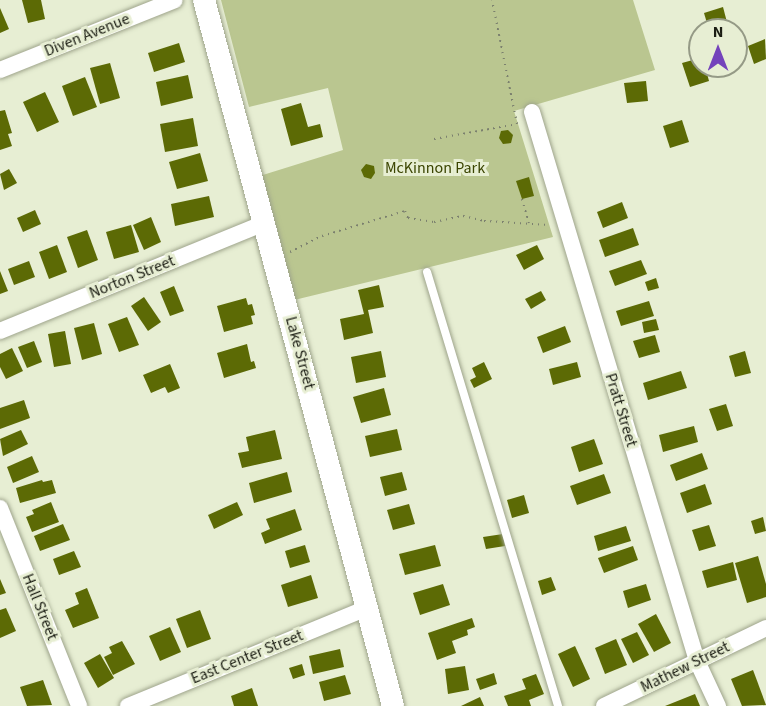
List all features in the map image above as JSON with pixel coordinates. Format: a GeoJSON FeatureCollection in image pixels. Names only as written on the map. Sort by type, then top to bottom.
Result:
{"type":"FeatureCollection","features":[{"type":"Feature","properties":{"kind":"main road","name":"Lake Street"},"geometry":{"type":"LineString","coordinates":[[204,0],[393,706]]}},
{"type":"Feature","properties":{"kind":"street","name":"Diven Avenue"},"geometry":{"type":"LineString","coordinates":[[0,70],[175,0]]}},
{"type":"Feature","properties":{"kind":"street","name":"Pratt Street"},"geometry":{"type":"LineString","coordinates":[[532,112],[697,661],[718,706]]}},
{"type":"Feature","properties":{"kind":"street","name":"Norton Street"},"geometry":{"type":"LineString","coordinates":[[0,331],[265,223]]}},
{"type":"Feature","properties":{"kind":"street","name":"Hall Street"},"geometry":{"type":"LineString","coordinates":[[0,508],[79,706]]}},
{"type":"Feature","properties":{"kind":"street","name":"East Center Street"},"geometry":{"type":"LineString","coordinates":[[128,706],[367,608]]}},
{"type":"Feature","properties":{"kind":"street","name":"Mathew Street"},"geometry":{"type":"LineString","coordinates":[[604,706],[766,628]]}},
{"type":"Feature","properties":{"kind":"lane"},"geometry":{"type":"LineString","coordinates":[[427,272],[558,706]]}},
{"type":"Feature","properties":{"kind":"path"},"geometry":{"type":"LineString","coordinates":[[434,139],[517,124],[492,0]]}},
{"type":"Feature","properties":{"kind":"path"},"geometry":{"type":"LineString","coordinates":[[522,199],[529,223]]}},
{"type":"Feature","properties":{"kind":"path"},"geometry":{"type":"LineString","coordinates":[[290,252],[322,236],[405,211],[408,218],[434,222],[463,216],[484,222],[547,225]]}},
{"type":"Feature","properties":{"kind":"green space","name":"McKinnon Park"},"geometry":{"type":"Polygon","coordinates":[[[221,0],[633,0],[655,70],[514,111],[553,237],[286,302],[253,178],[343,150],[328,88],[249,107],[221,0]]]}},
{"type":"Feature","properties":{"kind":"building"},"geometry":{"type":"Polygon","coordinates":[[[22,0],[41,0],[45,19],[28,23],[22,0]]]}},
{"type":"Feature","properties":{"kind":"building"},"geometry":{"type":"Polygon","coordinates":[[[723,7],[726,18],[705,18],[704,13],[723,7]]]}},
{"type":"Feature","properties":{"kind":"building"},"geometry":{"type":"Polygon","coordinates":[[[0,8],[9,29],[0,33],[0,8]]]}},
{"type":"Feature","properties":{"kind":"building"},"geometry":{"type":"Polygon","coordinates":[[[765,39],[766,59],[754,64],[748,46],[765,39]]]}},
{"type":"Feature","properties":{"kind":"building"},"geometry":{"type":"Polygon","coordinates":[[[179,43],[185,62],[154,72],[148,53],[179,43]]]}},
{"type":"Feature","properties":{"kind":"building"},"geometry":{"type":"Polygon","coordinates":[[[688,61],[688,78],[708,78],[709,81],[690,87],[682,63],[688,61]]]}},
{"type":"Feature","properties":{"kind":"building"},"geometry":{"type":"Polygon","coordinates":[[[110,63],[120,98],[100,104],[90,68],[110,63]]]}},
{"type":"Feature","properties":{"kind":"building"},"geometry":{"type":"Polygon","coordinates":[[[188,75],[193,98],[161,106],[156,82],[188,75]]]}},
{"type":"Feature","properties":{"kind":"building"},"geometry":{"type":"Polygon","coordinates":[[[85,77],[97,107],[73,116],[62,86],[85,77]]]}},
{"type":"Feature","properties":{"kind":"building"},"geometry":{"type":"Polygon","coordinates":[[[646,81],[648,101],[627,103],[624,83],[646,81]]]}},
{"type":"Feature","properties":{"kind":"building"},"geometry":{"type":"Polygon","coordinates":[[[45,92],[59,122],[37,132],[23,102],[45,92]]]}},
{"type":"Feature","properties":{"kind":"building"},"geometry":{"type":"Polygon","coordinates":[[[301,103],[308,127],[320,124],[323,137],[291,146],[281,109],[301,103]]]}},
{"type":"Feature","properties":{"kind":"building"},"geometry":{"type":"Polygon","coordinates":[[[5,110],[12,133],[8,134],[12,146],[0,150],[0,111],[5,110]]]}},
{"type":"Feature","properties":{"kind":"building"},"geometry":{"type":"Polygon","coordinates":[[[193,118],[198,146],[165,152],[160,124],[193,118]]]}},
{"type":"Feature","properties":{"kind":"building"},"geometry":{"type":"Polygon","coordinates":[[[682,120],[689,142],[670,148],[663,126],[682,120]]]}},
{"type":"Feature","properties":{"kind":"building"},"geometry":{"type":"Polygon","coordinates":[[[508,130],[513,135],[511,143],[503,144],[499,138],[501,131],[508,130]]]}},
{"type":"Feature","properties":{"kind":"building"},"geometry":{"type":"Polygon","coordinates":[[[200,153],[208,181],[177,189],[169,162],[200,153]]]}},
{"type":"Feature","properties":{"kind":"building"},"geometry":{"type":"Polygon","coordinates":[[[366,164],[374,166],[375,173],[371,179],[364,177],[361,170],[366,164]]]}},
{"type":"Feature","properties":{"kind":"building"},"geometry":{"type":"Polygon","coordinates":[[[9,169],[17,183],[4,190],[0,174],[9,169]]]}},
{"type":"Feature","properties":{"kind":"building"},"geometry":{"type":"Polygon","coordinates":[[[529,177],[534,196],[522,199],[516,181],[529,177]]]}},
{"type":"Feature","properties":{"kind":"building"},"geometry":{"type":"Polygon","coordinates":[[[209,196],[214,217],[175,226],[171,204],[209,196]]]}},
{"type":"Feature","properties":{"kind":"building"},"geometry":{"type":"Polygon","coordinates":[[[622,202],[628,218],[603,228],[597,212],[622,202]]]}},
{"type":"Feature","properties":{"kind":"building"},"geometry":{"type":"Polygon","coordinates":[[[35,210],[41,224],[23,232],[17,218],[35,210]]]}},
{"type":"Feature","properties":{"kind":"building"},"geometry":{"type":"Polygon","coordinates":[[[151,217],[161,242],[144,250],[133,225],[151,217]]]}},
{"type":"Feature","properties":{"kind":"building"},"geometry":{"type":"Polygon","coordinates":[[[131,225],[139,252],[114,259],[106,232],[131,225]]]}},
{"type":"Feature","properties":{"kind":"building"},"geometry":{"type":"Polygon","coordinates":[[[633,228],[639,245],[605,257],[599,240],[633,228]]]}},
{"type":"Feature","properties":{"kind":"building"},"geometry":{"type":"Polygon","coordinates":[[[87,230],[98,260],[78,268],[67,237],[87,230]]]}},
{"type":"Feature","properties":{"kind":"building"},"geometry":{"type":"Polygon","coordinates":[[[57,245],[67,272],[49,279],[39,252],[57,245]]]}},
{"type":"Feature","properties":{"kind":"building"},"geometry":{"type":"Polygon","coordinates":[[[537,245],[544,259],[524,270],[516,255],[537,245]]]}},
{"type":"Feature","properties":{"kind":"building"},"geometry":{"type":"Polygon","coordinates":[[[641,260],[647,274],[615,286],[609,271],[641,260]]]}},
{"type":"Feature","properties":{"kind":"building"},"geometry":{"type":"Polygon","coordinates":[[[29,261],[35,277],[14,285],[8,269],[29,261]]]}},
{"type":"Feature","properties":{"kind":"building"},"geometry":{"type":"Polygon","coordinates":[[[0,271],[8,291],[0,294],[0,271]]]}},
{"type":"Feature","properties":{"kind":"building"},"geometry":{"type":"Polygon","coordinates":[[[656,278],[659,288],[648,291],[645,282],[656,278]]]}},
{"type":"Feature","properties":{"kind":"building"},"geometry":{"type":"Polygon","coordinates":[[[379,285],[384,307],[368,310],[373,333],[344,340],[340,319],[364,314],[358,290],[379,285]]]}},
{"type":"Feature","properties":{"kind":"building"},"geometry":{"type":"Polygon","coordinates":[[[174,286],[184,311],[170,316],[160,292],[174,286]]]}},
{"type":"Feature","properties":{"kind":"building"},"geometry":{"type":"Polygon","coordinates":[[[541,291],[546,300],[531,309],[525,299],[541,291]]]}},
{"type":"Feature","properties":{"kind":"building"},"geometry":{"type":"Polygon","coordinates":[[[144,297],[161,322],[148,331],[131,306],[144,297]]]}},
{"type":"Feature","properties":{"kind":"building"},"geometry":{"type":"Polygon","coordinates":[[[246,298],[248,305],[252,304],[255,315],[251,316],[253,324],[224,332],[217,306],[246,298]]]}},
{"type":"Feature","properties":{"kind":"building"},"geometry":{"type":"Polygon","coordinates":[[[649,301],[654,316],[621,326],[616,311],[649,301]]]}},
{"type":"Feature","properties":{"kind":"building"},"geometry":{"type":"Polygon","coordinates":[[[127,317],[139,345],[119,352],[108,324],[127,317]]]}},
{"type":"Feature","properties":{"kind":"building"},"geometry":{"type":"Polygon","coordinates":[[[656,319],[659,330],[644,333],[642,322],[656,319]]]}},
{"type":"Feature","properties":{"kind":"building"},"geometry":{"type":"Polygon","coordinates":[[[94,323],[102,354],[82,360],[74,328],[94,323]]]}},
{"type":"Feature","properties":{"kind":"building"},"geometry":{"type":"Polygon","coordinates":[[[565,326],[571,342],[543,353],[537,337],[565,326]]]}},
{"type":"Feature","properties":{"kind":"building"},"geometry":{"type":"Polygon","coordinates":[[[65,331],[71,364],[54,367],[48,334],[65,331]]]}},
{"type":"Feature","properties":{"kind":"building"},"geometry":{"type":"Polygon","coordinates":[[[655,335],[660,352],[639,358],[633,341],[655,335]]]}},
{"type":"Feature","properties":{"kind":"building"},"geometry":{"type":"Polygon","coordinates":[[[34,341],[42,362],[27,368],[18,347],[34,341]]]}},
{"type":"Feature","properties":{"kind":"building"},"geometry":{"type":"Polygon","coordinates":[[[247,344],[251,362],[254,361],[256,368],[224,378],[217,353],[247,344]]]}},
{"type":"Feature","properties":{"kind":"building"},"geometry":{"type":"Polygon","coordinates":[[[12,348],[23,371],[6,379],[0,367],[0,354],[12,348]]]}},
{"type":"Feature","properties":{"kind":"building"},"geometry":{"type":"Polygon","coordinates":[[[381,351],[386,377],[356,383],[351,357],[381,351]]]}},
{"type":"Feature","properties":{"kind":"building"},"geometry":{"type":"Polygon","coordinates":[[[745,351],[751,373],[735,377],[729,356],[745,351]]]}},
{"type":"Feature","properties":{"kind":"building"},"geometry":{"type":"Polygon","coordinates":[[[484,362],[492,379],[474,388],[470,380],[476,377],[472,368],[484,362]]]}},
{"type":"Feature","properties":{"kind":"building"},"geometry":{"type":"Polygon","coordinates":[[[577,362],[581,377],[553,385],[549,369],[577,362]]]}},
{"type":"Feature","properties":{"kind":"building"},"geometry":{"type":"Polygon","coordinates":[[[170,364],[180,388],[168,393],[165,387],[151,393],[143,375],[170,364]]]}},
{"type":"Feature","properties":{"kind":"building"},"geometry":{"type":"Polygon","coordinates":[[[681,371],[687,388],[648,400],[643,383],[681,371]]]}},
{"type":"Feature","properties":{"kind":"building"},"geometry":{"type":"Polygon","coordinates":[[[384,388],[391,415],[361,423],[353,397],[384,388]]]}},
{"type":"Feature","properties":{"kind":"building"},"geometry":{"type":"Polygon","coordinates":[[[24,400],[30,418],[0,429],[0,408],[24,400]]]}},
{"type":"Feature","properties":{"kind":"building"},"geometry":{"type":"Polygon","coordinates":[[[726,404],[733,426],[717,431],[709,409],[726,404]]]}},
{"type":"Feature","properties":{"kind":"building"},"geometry":{"type":"Polygon","coordinates":[[[694,426],[698,442],[663,452],[659,435],[694,426]]]}},
{"type":"Feature","properties":{"kind":"building"},"geometry":{"type":"Polygon","coordinates":[[[397,429],[402,450],[370,457],[365,436],[397,429]]]}},
{"type":"Feature","properties":{"kind":"building"},"geometry":{"type":"Polygon","coordinates":[[[21,430],[28,444],[3,456],[0,439],[21,430]]]}},
{"type":"Feature","properties":{"kind":"building"},"geometry":{"type":"Polygon","coordinates":[[[275,430],[282,459],[242,468],[238,453],[249,451],[246,437],[275,430]]]}},
{"type":"Feature","properties":{"kind":"building"},"geometry":{"type":"Polygon","coordinates":[[[594,439],[603,464],[579,472],[571,447],[594,439]]]}},
{"type":"Feature","properties":{"kind":"building"},"geometry":{"type":"Polygon","coordinates":[[[702,453],[708,469],[676,481],[670,465],[702,453]]]}},
{"type":"Feature","properties":{"kind":"building"},"geometry":{"type":"Polygon","coordinates":[[[32,456],[39,472],[13,483],[7,467],[32,456]]]}},
{"type":"Feature","properties":{"kind":"building"},"geometry":{"type":"Polygon","coordinates":[[[287,472],[292,492],[254,503],[249,483],[287,472]]]}},
{"type":"Feature","properties":{"kind":"building"},"geometry":{"type":"Polygon","coordinates":[[[402,472],[407,490],[385,496],[380,477],[402,472]]]}},
{"type":"Feature","properties":{"kind":"building"},"geometry":{"type":"Polygon","coordinates":[[[604,474],[611,493],[577,505],[570,486],[604,474]]]}},
{"type":"Feature","properties":{"kind":"building"},"geometry":{"type":"Polygon","coordinates":[[[42,480],[43,482],[52,480],[56,493],[20,503],[16,488],[42,480]]]}},
{"type":"Feature","properties":{"kind":"building"},"geometry":{"type":"Polygon","coordinates":[[[705,484],[712,504],[687,513],[680,493],[705,484]]]}},
{"type":"Feature","properties":{"kind":"building"},"geometry":{"type":"Polygon","coordinates":[[[524,495],[529,513],[512,518],[507,500],[524,495]]]}},
{"type":"Feature","properties":{"kind":"building"},"geometry":{"type":"Polygon","coordinates":[[[51,502],[59,522],[32,532],[26,517],[34,514],[32,510],[51,502]]]}},
{"type":"Feature","properties":{"kind":"building"},"geometry":{"type":"Polygon","coordinates":[[[237,502],[243,515],[214,529],[208,515],[237,502]]]}},
{"type":"Feature","properties":{"kind":"building"},"geometry":{"type":"Polygon","coordinates":[[[409,504],[415,524],[393,530],[387,510],[409,504]]]}},
{"type":"Feature","properties":{"kind":"building"},"geometry":{"type":"Polygon","coordinates":[[[295,509],[302,530],[265,544],[261,533],[270,529],[266,519],[295,509]]]}},
{"type":"Feature","properties":{"kind":"building"},"geometry":{"type":"Polygon","coordinates":[[[763,517],[766,531],[755,534],[751,521],[763,517]]]}},
{"type":"Feature","properties":{"kind":"building"},"geometry":{"type":"Polygon","coordinates":[[[63,524],[70,540],[40,551],[34,536],[63,524]]]}},
{"type":"Feature","properties":{"kind":"building"},"geometry":{"type":"Polygon","coordinates":[[[709,525],[716,546],[699,551],[692,530],[709,525]]]}},
{"type":"Feature","properties":{"kind":"building"},"geometry":{"type":"Polygon","coordinates":[[[626,526],[631,541],[598,551],[594,536],[626,526]]]}},
{"type":"Feature","properties":{"kind":"building"},"geometry":{"type":"Polygon","coordinates":[[[503,534],[505,546],[486,549],[483,537],[503,534]]]}},
{"type":"Feature","properties":{"kind":"building"},"geometry":{"type":"Polygon","coordinates":[[[305,545],[310,562],[290,568],[285,551],[305,545]]]}},
{"type":"Feature","properties":{"kind":"building"},"geometry":{"type":"Polygon","coordinates":[[[435,545],[441,566],[405,575],[399,554],[435,545]]]}},
{"type":"Feature","properties":{"kind":"building"},"geometry":{"type":"Polygon","coordinates":[[[633,546],[638,560],[604,573],[598,558],[633,546]]]}},
{"type":"Feature","properties":{"kind":"building"},"geometry":{"type":"Polygon","coordinates":[[[74,551],[81,567],[59,575],[53,559],[74,551]]]}},
{"type":"Feature","properties":{"kind":"building"},"geometry":{"type":"Polygon","coordinates":[[[758,556],[766,584],[766,597],[747,603],[735,563],[758,556]]]}},
{"type":"Feature","properties":{"kind":"building"},"geometry":{"type":"Polygon","coordinates":[[[733,562],[737,580],[707,588],[702,571],[733,562]]]}},
{"type":"Feature","properties":{"kind":"building"},"geometry":{"type":"Polygon","coordinates":[[[311,575],[318,598],[288,607],[281,585],[311,575]]]}},
{"type":"Feature","properties":{"kind":"building"},"geometry":{"type":"Polygon","coordinates":[[[551,577],[556,590],[542,595],[538,581],[551,577]]]}},
{"type":"Feature","properties":{"kind":"building"},"geometry":{"type":"Polygon","coordinates":[[[0,579],[6,593],[0,595],[0,579]]]}},
{"type":"Feature","properties":{"kind":"building"},"geometry":{"type":"Polygon","coordinates":[[[443,584],[450,605],[420,615],[413,593],[443,584]]]}},
{"type":"Feature","properties":{"kind":"building"},"geometry":{"type":"Polygon","coordinates":[[[646,584],[651,600],[628,608],[623,591],[646,584]]]}},
{"type":"Feature","properties":{"kind":"building"},"geometry":{"type":"Polygon","coordinates":[[[87,588],[99,618],[73,628],[65,610],[79,604],[75,593],[87,588]]]}},
{"type":"Feature","properties":{"kind":"building"},"geometry":{"type":"Polygon","coordinates":[[[6,608],[16,631],[0,638],[0,610],[6,608]]]}},
{"type":"Feature","properties":{"kind":"building"},"geometry":{"type":"Polygon","coordinates":[[[200,610],[211,639],[187,648],[176,619],[200,610]]]}},
{"type":"Feature","properties":{"kind":"building"},"geometry":{"type":"Polygon","coordinates":[[[656,614],[671,643],[654,652],[638,624],[656,614]]]}},
{"type":"Feature","properties":{"kind":"building"},"geometry":{"type":"Polygon","coordinates":[[[472,618],[475,627],[467,630],[468,635],[452,641],[456,653],[437,660],[428,633],[472,618]]]}},
{"type":"Feature","properties":{"kind":"building"},"geometry":{"type":"Polygon","coordinates":[[[170,627],[181,652],[160,661],[149,636],[170,627]]]}},
{"type":"Feature","properties":{"kind":"building"},"geometry":{"type":"Polygon","coordinates":[[[637,632],[649,655],[633,663],[621,639],[637,632]]]}},
{"type":"Feature","properties":{"kind":"building"},"geometry":{"type":"Polygon","coordinates":[[[616,639],[627,665],[605,674],[595,648],[616,639]]]}},
{"type":"Feature","properties":{"kind":"building"},"geometry":{"type":"Polygon","coordinates":[[[122,641],[135,664],[113,675],[104,657],[112,653],[109,647],[122,641]]]}},
{"type":"Feature","properties":{"kind":"building"},"geometry":{"type":"Polygon","coordinates":[[[575,646],[590,679],[573,687],[558,654],[575,646]]]}},
{"type":"Feature","properties":{"kind":"building"},"geometry":{"type":"Polygon","coordinates":[[[340,649],[344,667],[313,674],[309,656],[340,649]]]}},
{"type":"Feature","properties":{"kind":"building"},"geometry":{"type":"Polygon","coordinates":[[[100,654],[114,678],[98,688],[84,663],[100,654]]]}},
{"type":"Feature","properties":{"kind":"building"},"geometry":{"type":"Polygon","coordinates":[[[302,664],[305,675],[293,679],[289,668],[302,664]]]}},
{"type":"Feature","properties":{"kind":"building"},"geometry":{"type":"Polygon","coordinates":[[[465,666],[469,690],[448,694],[445,669],[465,666]]]}},
{"type":"Feature","properties":{"kind":"building"},"geometry":{"type":"Polygon","coordinates":[[[753,670],[766,705],[742,706],[731,679],[753,670]]]}},
{"type":"Feature","properties":{"kind":"building"},"geometry":{"type":"Polygon","coordinates":[[[494,673],[497,684],[480,690],[476,679],[494,673]]]}},
{"type":"Feature","properties":{"kind":"building"},"geometry":{"type":"Polygon","coordinates":[[[536,674],[544,694],[529,700],[531,706],[508,706],[504,696],[526,689],[522,679],[536,674]]]}},
{"type":"Feature","properties":{"kind":"building"},"geometry":{"type":"Polygon","coordinates":[[[345,675],[351,694],[324,701],[319,682],[345,675]]]}},
{"type":"Feature","properties":{"kind":"building"},"geometry":{"type":"Polygon","coordinates":[[[43,680],[52,705],[27,706],[20,687],[43,680]]]}},
{"type":"Feature","properties":{"kind":"building"},"geometry":{"type":"Polygon","coordinates":[[[252,688],[258,706],[234,706],[231,696],[252,688]]]}},
{"type":"Feature","properties":{"kind":"building"},"geometry":{"type":"Polygon","coordinates":[[[695,694],[700,706],[665,706],[695,694]]]}},
{"type":"Feature","properties":{"kind":"building"},"geometry":{"type":"Polygon","coordinates":[[[480,697],[484,706],[461,706],[480,697]]]}}]}
